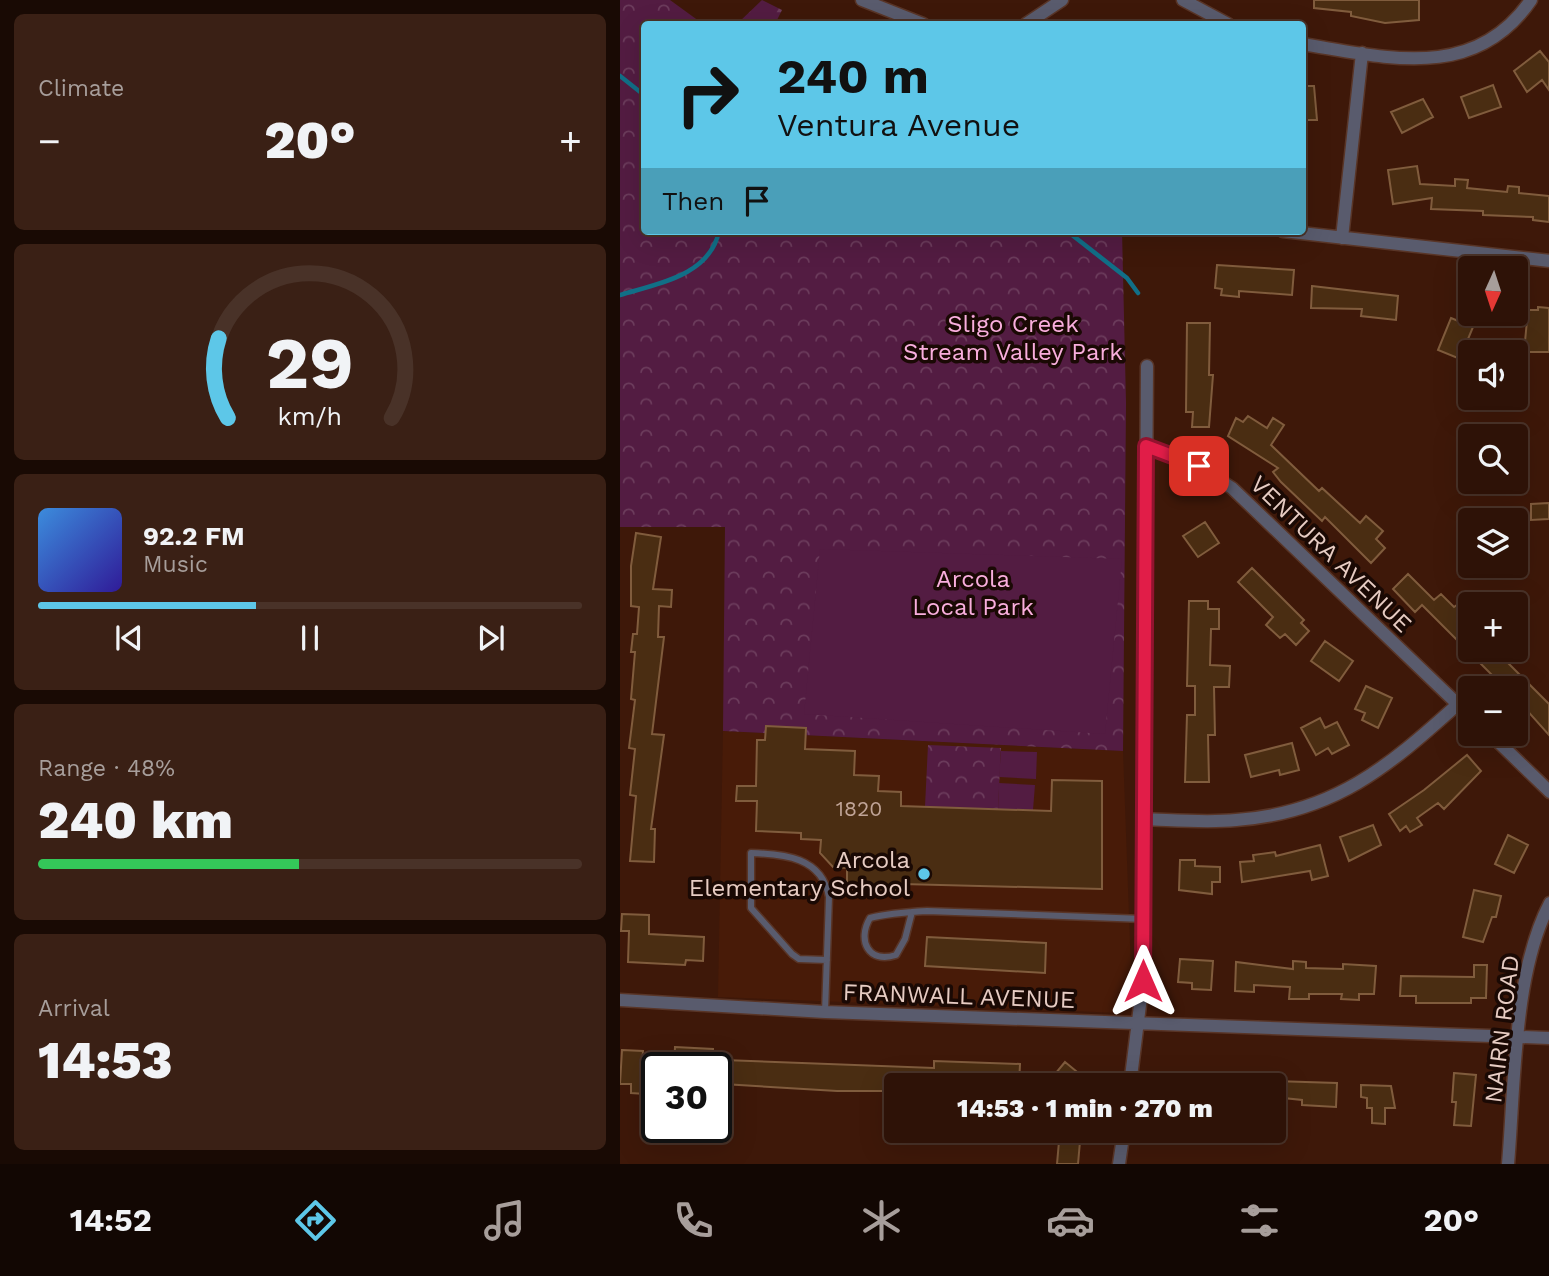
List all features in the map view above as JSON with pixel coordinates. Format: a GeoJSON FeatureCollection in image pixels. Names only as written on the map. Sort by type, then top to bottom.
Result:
{"type":"FeatureCollection","features":[{"type":"Feature","properties":{"kind":"street"},"geometry":{"type":"LineString","coordinates":[[862,0],[915,21]]}},
{"type":"Feature","properties":{"kind":"street"},"geometry":{"type":"LineString","coordinates":[[1030,21],[1062,0]]}},
{"type":"Feature","properties":{"kind":"street"},"geometry":{"type":"LineString","coordinates":[[1183,0],[1222,21]]}},
{"type":"Feature","properties":{"kind":"street"},"geometry":{"type":"LineString","coordinates":[[1306,45],[1414,61],[1455,56],[1495,37],[1531,0]]}},
{"type":"Feature","properties":{"kind":"street"},"geometry":{"type":"LineString","coordinates":[[1342,238],[1362,53]]}},
{"type":"Feature","properties":{"kind":"street"},"geometry":{"type":"LineString","coordinates":[[1306,234],[1549,261]]}},
{"type":"Feature","properties":{"kind":"street"},"geometry":{"type":"LineString","coordinates":[[1132,1073],[1140,1024],[1144,919],[1147,366]]}},
{"type":"Feature","properties":{"kind":"street","name":"VENTURA AVENUE"},"geometry":{"type":"LineString","coordinates":[[1146,446],[1186,459],[1232,488],[1458,704]]}},
{"type":"Feature","properties":{"kind":"street"},"geometry":{"type":"LineString","coordinates":[[1144,819],[1234,821],[1275,815],[1316,804],[1355,786],[1397,759],[1458,704]]}},
{"type":"Feature","properties":{"kind":"street"},"geometry":{"type":"LineString","coordinates":[[1502,746],[1549,792]]}},
{"type":"Feature","properties":{"kind":"street","name":"NAIRN ROAD"},"geometry":{"type":"LineString","coordinates":[[1508,1164],[1528,962],[1539,922],[1549,902]]}},
{"type":"Feature","properties":{"kind":"street","name":"FRANWALL AVENUE"},"geometry":{"type":"LineString","coordinates":[[620,1000],[825,1012],[1549,1038]]}},
{"type":"Feature","properties":{"kind":"street"},"geometry":{"type":"LineString","coordinates":[[1119,1164],[1122,1143]]}},
{"type":"Feature","properties":{"kind":"lane"},"geometry":{"type":"LineString","coordinates":[[825,1012],[827,960],[829,897],[820,874],[796,857],[751,853],[751,908],[799,959],[827,960]]}},
{"type":"Feature","properties":{"kind":"lane"},"geometry":{"type":"LineString","coordinates":[[912,912],[905,939],[896,955],[887,958],[868,951],[863,942],[863,929],[870,918],[912,912],[1144,919]]}},
{"type":"Feature","properties":{"kind":"shaded area","name":"Arcola Elementary School"},"geometry":{"type":"Polygon","coordinates":[[[723,731],[1123,751],[1132,998],[1121,1013],[718,997],[723,731]]]}},
{"type":"Feature","properties":{"kind":"green space"},"geometry":{"type":"Polygon","coordinates":[[[620,0],[670,0],[699,21],[641,21],[641,235],[1122,235],[1126,403],[1123,751],[723,731],[725,527],[620,527],[620,0]]]}},
{"type":"Feature","properties":{"kind":"green space"},"geometry":{"type":"Polygon","coordinates":[[[762,0],[782,10],[776,21],[740,21],[762,0]]]}},
{"type":"Feature","properties":{"kind":"green space","name":"Arcola Local Park"},"geometry":{"type":"Polygon","coordinates":[[[820,549],[1122,559],[1105,734],[804,714],[820,549]]]}},
{"type":"Feature","properties":{"kind":"green space"},"geometry":{"type":"Polygon","coordinates":[[[928,745],[1001,748],[998,809],[925,807],[928,745]]]}},
{"type":"Feature","properties":{"kind":"green space"},"geometry":{"type":"Polygon","coordinates":[[[1001,751],[1037,752],[1036,779],[999,777],[1001,751]]]}},
{"type":"Feature","properties":{"kind":"green space"},"geometry":{"type":"Polygon","coordinates":[[[999,783],[1035,785],[1033,810],[998,809],[999,783]]]}},
{"type":"Feature","properties":{"kind":"building"},"geometry":{"type":"Polygon","coordinates":[[[1314,0],[1419,0],[1419,20],[1385,23],[1351,16],[1351,12],[1314,8],[1314,0]]]}},
{"type":"Feature","properties":{"kind":"building"},"geometry":{"type":"Polygon","coordinates":[[[1540,51],[1549,62],[1549,90],[1542,80],[1527,92],[1514,71],[1540,51]]]}},
{"type":"Feature","properties":{"kind":"building"},"geometry":{"type":"Polygon","coordinates":[[[1493,85],[1501,107],[1469,118],[1461,97],[1493,85]]]}},
{"type":"Feature","properties":{"kind":"building"},"geometry":{"type":"Polygon","coordinates":[[[1306,86],[1314,86],[1317,120],[1306,120],[1306,86]]]}},
{"type":"Feature","properties":{"kind":"building"},"geometry":{"type":"Polygon","coordinates":[[[1423,99],[1433,117],[1402,133],[1391,112],[1423,99]]]}},
{"type":"Feature","properties":{"kind":"building"},"geometry":{"type":"Polygon","coordinates":[[[1417,166],[1420,184],[1455,186],[1455,179],[1468,180],[1467,188],[1507,192],[1508,186],[1519,187],[1519,193],[1549,196],[1549,222],[1533,220],[1533,217],[1483,215],[1483,211],[1431,209],[1432,198],[1393,204],[1388,170],[1417,166]]]}},
{"type":"Feature","properties":{"kind":"building"},"geometry":{"type":"Polygon","coordinates":[[[1217,265],[1294,270],[1292,295],[1239,291],[1239,297],[1221,295],[1222,289],[1215,288],[1217,265]]]}},
{"type":"Feature","properties":{"kind":"building"},"geometry":{"type":"Polygon","coordinates":[[[1312,286],[1398,296],[1396,320],[1361,316],[1362,309],[1311,308],[1312,286]]]}},
{"type":"Feature","properties":{"kind":"building"},"geometry":{"type":"Polygon","coordinates":[[[1538,307],[1549,308],[1549,352],[1528,352],[1528,340],[1525,340],[1528,310],[1538,310],[1538,307]]]}},
{"type":"Feature","properties":{"kind":"building"},"geometry":{"type":"Polygon","coordinates":[[[1451,318],[1458,321],[1458,326],[1473,327],[1468,339],[1470,340],[1458,340],[1458,358],[1438,350],[1451,318]]]}},
{"type":"Feature","properties":{"kind":"building"},"geometry":{"type":"Polygon","coordinates":[[[1187,323],[1210,323],[1209,375],[1213,375],[1209,427],[1192,427],[1193,412],[1186,412],[1187,323]]]}},
{"type":"Feature","properties":{"kind":"building"},"geometry":{"type":"Polygon","coordinates":[[[1248,416],[1267,428],[1273,418],[1284,425],[1271,445],[1319,491],[1322,488],[1360,523],[1366,516],[1383,531],[1376,539],[1385,548],[1371,563],[1325,517],[1322,521],[1281,482],[1273,472],[1278,468],[1228,436],[1236,418],[1243,422],[1248,416]]]}},
{"type":"Feature","properties":{"kind":"building"},"geometry":{"type":"Polygon","coordinates":[[[1549,503],[1549,519],[1531,520],[1531,504],[1549,503]]]}},
{"type":"Feature","properties":{"kind":"building"},"geometry":{"type":"Polygon","coordinates":[[[1205,522],[1219,543],[1198,557],[1183,536],[1205,522]]]}},
{"type":"Feature","properties":{"kind":"building"},"geometry":{"type":"Polygon","coordinates":[[[636,533],[661,537],[653,589],[672,590],[671,607],[659,606],[658,637],[664,637],[652,734],[664,735],[651,829],[655,829],[654,862],[630,861],[636,796],[630,795],[635,749],[629,748],[635,700],[631,699],[635,652],[631,652],[633,634],[637,634],[639,607],[631,606],[631,566],[636,533]]]}},
{"type":"Feature","properties":{"kind":"building"},"geometry":{"type":"Polygon","coordinates":[[[1252,568],[1304,620],[1301,623],[1309,631],[1296,645],[1285,634],[1280,638],[1266,625],[1273,617],[1238,582],[1252,568]]]}},
{"type":"Feature","properties":{"kind":"building"},"geometry":{"type":"Polygon","coordinates":[[[1408,574],[1434,600],[1441,594],[1454,607],[1458,604],[1458,641],[1422,605],[1415,612],[1393,589],[1408,574]]]}},
{"type":"Feature","properties":{"kind":"building"},"geometry":{"type":"Polygon","coordinates":[[[1189,601],[1208,601],[1208,609],[1219,609],[1219,629],[1211,629],[1210,665],[1230,666],[1229,687],[1214,687],[1215,735],[1208,735],[1209,782],[1185,782],[1187,715],[1195,715],[1195,686],[1187,686],[1189,601]]]}},
{"type":"Feature","properties":{"kind":"building"},"geometry":{"type":"Polygon","coordinates":[[[1325,641],[1353,661],[1339,681],[1311,661],[1325,641]]]}},
{"type":"Feature","properties":{"kind":"building"},"geometry":{"type":"Polygon","coordinates":[[[1479,662],[1507,662],[1521,676],[1493,676],[1479,662]]]}},
{"type":"Feature","properties":{"kind":"building"},"geometry":{"type":"Polygon","coordinates":[[[1528,683],[1549,704],[1549,735],[1528,711],[1528,683]]]}},
{"type":"Feature","properties":{"kind":"building"},"geometry":{"type":"Polygon","coordinates":[[[1366,686],[1392,698],[1378,728],[1362,720],[1365,713],[1355,709],[1366,686]]]}},
{"type":"Feature","properties":{"kind":"building"},"geometry":{"type":"Polygon","coordinates":[[[1320,718],[1325,728],[1337,722],[1349,745],[1332,754],[1328,748],[1316,755],[1301,728],[1320,718]]]}},
{"type":"Feature","properties":{"kind":"building","name":"Arcola Elementary School"},"geometry":{"type":"Polygon","coordinates":[[[766,726],[806,728],[805,749],[855,751],[854,775],[879,776],[878,791],[901,792],[901,806],[1051,811],[1052,780],[1102,781],[1102,889],[903,884],[903,890],[847,889],[847,868],[833,867],[820,853],[821,840],[801,839],[801,833],[756,831],[757,801],[736,801],[737,786],[756,786],[757,740],[765,740],[766,726]]]}},
{"type":"Feature","properties":{"kind":"building"},"geometry":{"type":"Polygon","coordinates":[[[1292,743],[1299,770],[1280,775],[1279,770],[1251,777],[1245,755],[1292,743]]]}},
{"type":"Feature","properties":{"kind":"building"},"geometry":{"type":"Polygon","coordinates":[[[1467,755],[1481,771],[1444,809],[1438,803],[1417,818],[1422,825],[1410,832],[1406,826],[1400,831],[1389,814],[1467,755]]]}},
{"type":"Feature","properties":{"kind":"building"},"geometry":{"type":"Polygon","coordinates":[[[1373,825],[1381,845],[1349,861],[1340,837],[1373,825]]]}},
{"type":"Feature","properties":{"kind":"building"},"geometry":{"type":"Polygon","coordinates":[[[1508,835],[1528,845],[1514,873],[1495,864],[1508,835]]]}},
{"type":"Feature","properties":{"kind":"building"},"geometry":{"type":"Polygon","coordinates":[[[1320,845],[1328,876],[1312,880],[1310,871],[1242,882],[1240,862],[1254,861],[1253,855],[1275,852],[1276,856],[1320,845]]]}},
{"type":"Feature","properties":{"kind":"building"},"geometry":{"type":"Polygon","coordinates":[[[1180,860],[1195,860],[1195,866],[1220,867],[1220,882],[1212,882],[1212,894],[1179,890],[1180,860]]]}},
{"type":"Feature","properties":{"kind":"building"},"geometry":{"type":"Polygon","coordinates":[[[1474,890],[1501,896],[1496,917],[1492,917],[1483,942],[1463,937],[1474,890]]]}},
{"type":"Feature","properties":{"kind":"building"},"geometry":{"type":"Polygon","coordinates":[[[622,914],[649,915],[649,934],[704,937],[703,961],[686,960],[685,965],[628,962],[629,931],[621,931],[622,914]]]}},
{"type":"Feature","properties":{"kind":"building"},"geometry":{"type":"Polygon","coordinates":[[[927,937],[1046,943],[1045,973],[925,966],[927,937]]]}},
{"type":"Feature","properties":{"kind":"building"},"geometry":{"type":"Polygon","coordinates":[[[1180,959],[1213,961],[1211,990],[1192,989],[1192,983],[1178,982],[1180,959]]]}},
{"type":"Feature","properties":{"kind":"building"},"geometry":{"type":"Polygon","coordinates":[[[1293,961],[1306,962],[1306,968],[1343,969],[1343,964],[1376,966],[1374,994],[1359,994],[1359,1000],[1341,999],[1342,994],[1309,994],[1309,999],[1289,999],[1290,987],[1254,985],[1254,992],[1235,991],[1236,962],[1293,969],[1293,961]]]}},
{"type":"Feature","properties":{"kind":"building"},"geometry":{"type":"Polygon","coordinates":[[[1474,965],[1487,965],[1486,998],[1471,998],[1471,1003],[1416,1003],[1416,996],[1400,996],[1401,976],[1474,977],[1474,965]]]}},
{"type":"Feature","properties":{"kind":"building"},"geometry":{"type":"Polygon","coordinates":[[[675,1047],[713,1049],[713,1052],[675,1052],[675,1047]]]}},
{"type":"Feature","properties":{"kind":"building"},"geometry":{"type":"Polygon","coordinates":[[[622,1050],[643,1051],[641,1094],[631,1093],[631,1084],[620,1084],[622,1050]]]}},
{"type":"Feature","properties":{"kind":"building"},"geometry":{"type":"Polygon","coordinates":[[[732,1060],[934,1068],[934,1061],[1020,1064],[1020,1073],[884,1073],[884,1091],[732,1085],[732,1060]]]}},
{"type":"Feature","properties":{"kind":"building"},"geometry":{"type":"Polygon","coordinates":[[[1065,1062],[1078,1073],[1056,1073],[1065,1062]]]}},
{"type":"Feature","properties":{"kind":"building"},"geometry":{"type":"Polygon","coordinates":[[[1454,1073],[1476,1075],[1471,1126],[1454,1125],[1454,1073]]]}},
{"type":"Feature","properties":{"kind":"building"},"geometry":{"type":"Polygon","coordinates":[[[1286,1081],[1337,1083],[1336,1107],[1302,1105],[1302,1100],[1286,1098],[1286,1081]]]}},
{"type":"Feature","properties":{"kind":"building"},"geometry":{"type":"Polygon","coordinates":[[[1361,1085],[1391,1086],[1395,1108],[1385,1108],[1385,1124],[1372,1123],[1372,1108],[1367,1108],[1367,1098],[1361,1097],[1361,1085]]]}},
{"type":"Feature","properties":{"kind":"building"},"geometry":{"type":"Polygon","coordinates":[[[1059,1143],[1080,1143],[1078,1164],[1057,1164],[1059,1143]]]}},
{"type":"Feature","properties":{"kind":"waterway"},"geometry":{"type":"LineString","coordinates":[[620,76],[641,93]]}},
{"type":"Feature","properties":{"kind":"waterway"},"geometry":{"type":"LineString","coordinates":[[620,295],[680,276],[705,258],[718,235]]}},
{"type":"Feature","properties":{"kind":"waterway"},"geometry":{"type":"LineString","coordinates":[[1072,235],[1127,278],[1138,293]]}},
{"type":"Feature","properties":{"kind":"place","name":"Arcola Elementary School"},"geometry":{"type":"Point","coordinates":[924,874]}},
{"type":"Feature","properties":{"kind":"route"},"geometry":{"type":"LineString","coordinates":[[1143,981],[1146,446],[1199,466]]}},
{"type":"Feature","properties":{"kind":"park label","name":"Sligo Creek Stream Valley Park"},"geometry":{"type":"Point","coordinates":[1013,338]}}]}
